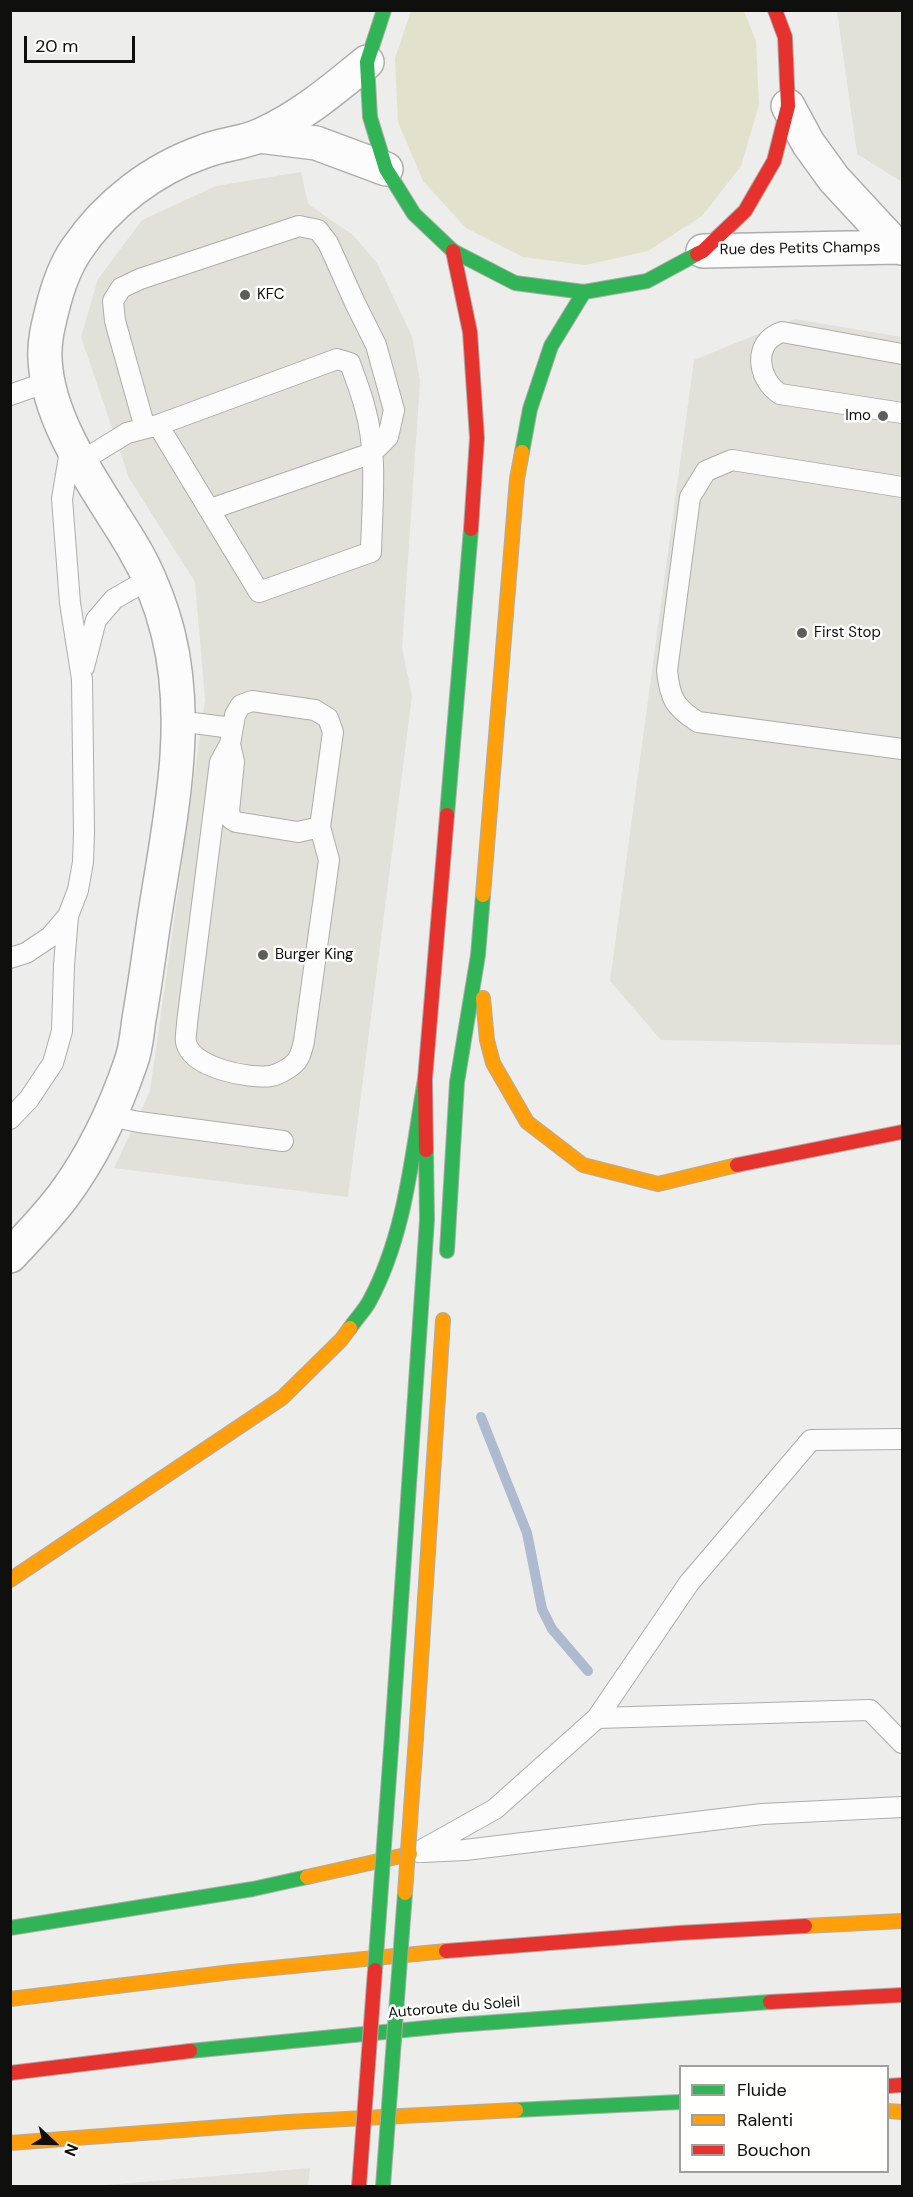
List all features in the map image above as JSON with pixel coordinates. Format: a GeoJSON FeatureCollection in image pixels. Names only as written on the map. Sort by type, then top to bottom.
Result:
{"type":"FeatureCollection","features":[{"type":"Feature","properties":{"kind":"main road"},"geometry":{"type":"LineString","coordinates":[[384,10],[368,62],[370,117],[386,169],[414,214],[453,251],[515,283],[584,292],[647,281],[704,251],[745,211],[774,161],[788,106],[785,37],[775,10]]}},
{"type":"Feature","properties":{"kind":"main road"},"geometry":{"type":"LineString","coordinates":[[10,1580],[282,1398],[341,1340],[368,1303],[386,1265],[399,1227],[425,1079],[477,438],[470,332],[453,251]]}},
{"type":"Feature","properties":{"kind":"main road"},"geometry":{"type":"LineString","coordinates":[[447,1260],[458,1082],[478,955],[517,479],[530,409],[551,346],[584,292]]}},
{"type":"Feature","properties":{"kind":"main road"},"geometry":{"type":"LineString","coordinates":[[478,955],[487,1040],[493,1063],[527,1122],[583,1165],[658,1184],[776,1156],[903,1132]]}},
{"type":"Feature","properties":{"kind":"main road"},"geometry":{"type":"LineString","coordinates":[[359,2187],[427,1220],[425,1079]]}},
{"type":"Feature","properties":{"kind":"main road"},"geometry":{"type":"LineString","coordinates":[[383,2187],[416,1738],[444,1307]]}},
{"type":"Feature","properties":{"kind":"main road"},"geometry":{"type":"LineString","coordinates":[[10,1928],[253,1889],[418,1852]]}},
{"type":"Feature","properties":{"kind":"main road"},"geometry":{"type":"LineString","coordinates":[[10,1999],[113,1985],[481,1947],[804,1925],[903,1921]]}},
{"type":"Feature","properties":{"kind":"main road","name":"Autoroute du Soleil"},"geometry":{"type":"LineString","coordinates":[[10,2073],[126,2058],[488,2021],[799,1999],[903,1995]]}},
{"type":"Feature","properties":{"kind":"main road"},"geometry":{"type":"LineString","coordinates":[[10,2143],[289,2122],[679,2102]]}},
{"type":"Feature","properties":{"kind":"street"},"geometry":{"type":"LineString","coordinates":[[10,1256],[62,1198],[86,1161],[109,1116],[132,1059],[174,781],[178,721],[178,688],[168,632],[149,579],[135,550],[75,453],[47,382],[44,358],[46,333],[58,284],[75,251],[96,224],[118,201],[146,179],[204,151],[259,136],[309,108],[368,62]]}},
{"type":"Feature","properties":{"kind":"street","name":"Rue des Petits Champs"},"geometry":{"type":"LineString","coordinates":[[788,106],[808,144],[834,179],[900,248]]}},
{"type":"Feature","properties":{"kind":"street"},"geometry":{"type":"LineString","coordinates":[[259,136],[316,143],[386,169]]}},
{"type":"Feature","properties":{"kind":"street","name":"Rue des Petits Champs"},"geometry":{"type":"LineString","coordinates":[[704,251],[900,248]]}},
{"type":"Feature","properties":{"kind":"lane"},"geometry":{"type":"LineString","coordinates":[[10,1119],[29,1099],[53,1064],[62,1031],[64,965],[69,916],[78,890],[84,843],[82,679],[70,603],[62,499],[75,453],[127,433],[152,426],[337,359],[350,363],[366,409],[372,453],[374,475],[370,552],[259,592],[211,509],[152,426],[115,321],[113,301],[121,288],[140,279],[299,226],[318,230],[328,243],[376,345],[394,410],[388,437],[372,453],[211,509]]}},
{"type":"Feature","properties":{"kind":"lane"},"geometry":{"type":"LineString","coordinates":[[903,354],[782,332],[770,339],[765,347],[761,365],[762,374],[767,382],[780,394],[903,413]]}},
{"type":"Feature","properties":{"kind":"lane"},"geometry":{"type":"LineString","coordinates":[[10,395],[47,382]]}},
{"type":"Feature","properties":{"kind":"lane"},"geometry":{"type":"LineString","coordinates":[[903,487],[732,460],[706,471],[690,497],[667,670],[669,691],[681,711],[698,722],[903,749]]}},
{"type":"Feature","properties":{"kind":"lane"},"geometry":{"type":"LineString","coordinates":[[82,679],[96,620],[114,600],[149,579]]}},
{"type":"Feature","properties":{"kind":"lane"},"geometry":{"type":"LineString","coordinates":[[252,701],[315,710],[328,718],[333,732],[320,827],[329,860],[304,1041],[298,1060],[272,1076],[225,1071],[201,1061],[191,1052],[186,1042],[220,762],[231,736],[235,715],[241,705],[252,701]]}},
{"type":"Feature","properties":{"kind":"lane"},"geometry":{"type":"LineString","coordinates":[[178,721],[231,736]]}},
{"type":"Feature","properties":{"kind":"lane"},"geometry":{"type":"LineString","coordinates":[[231,736],[234,762],[229,811],[231,819],[236,822],[298,832],[320,827]]}},
{"type":"Feature","properties":{"kind":"lane"},"geometry":{"type":"LineString","coordinates":[[10,958],[26,953],[50,937],[69,916]]}},
{"type":"Feature","properties":{"kind":"lane"},"geometry":{"type":"LineString","coordinates":[[109,1116],[283,1141]]}},
{"type":"Feature","properties":{"kind":"lane"},"geometry":{"type":"LineString","coordinates":[[418,1852],[495,1809],[597,1718],[689,1583],[812,1440],[903,1439]]}},
{"type":"Feature","properties":{"kind":"lane"},"geometry":{"type":"LineString","coordinates":[[597,1718],[870,1710],[903,1743]]}},
{"type":"Feature","properties":{"kind":"lane"},"geometry":{"type":"LineString","coordinates":[[418,1852],[465,1850],[762,1814],[903,1807]]}},
{"type":"Feature","properties":{"kind":"shaded area"},"geometry":{"type":"Polygon","coordinates":[[[837,11],[902,11],[902,182],[857,154],[837,11]]]}},
{"type":"Feature","properties":{"kind":"shaded area"},"geometry":{"type":"Polygon","coordinates":[[[301,172],[308,204],[353,235],[377,263],[412,336],[420,381],[402,648],[412,696],[348,1197],[114,1168],[150,1091],[205,700],[195,582],[129,478],[81,337],[98,279],[142,220],[216,186],[301,172]]]}},
{"type":"Feature","properties":{"kind":"shaded area"},"geometry":{"type":"Polygon","coordinates":[[[795,319],[902,337],[902,1045],[661,1040],[610,981],[694,360],[795,319]]]}},
{"type":"Feature","properties":{"kind":"shaded area"},"geometry":{"type":"Polygon","coordinates":[[[310,2168],[308,2186],[95,2186],[310,2168]]]}},
{"type":"Feature","properties":{"kind":"green space"},"geometry":{"type":"Polygon","coordinates":[[[411,11],[744,11],[756,41],[759,105],[741,166],[702,216],[648,251],[586,265],[523,257],[466,228],[423,181],[398,122],[395,58],[411,11]]]}},
{"type":"Feature","properties":{"kind":"waterway"},"geometry":{"type":"LineString","coordinates":[[481,1417],[527,1533],[542,1609],[552,1629],[588,1671]]}},
{"type":"Feature","properties":{"kind":"traffic: fast"},"geometry":{"type":"LineString","coordinates":[[384,10],[367,62],[370,117],[386,169],[414,214],[453,251],[515,283],[584,292],[647,281],[697,254]]}},
{"type":"Feature","properties":{"kind":"traffic: fast"},"geometry":{"type":"LineString","coordinates":[[522,452],[530,409],[551,346],[584,292]]}},
{"type":"Feature","properties":{"kind":"traffic: fast"},"geometry":{"type":"LineString","coordinates":[[447,815],[471,529]]}},
{"type":"Feature","properties":{"kind":"traffic: fast"},"geometry":{"type":"LineString","coordinates":[[447,1251],[457,1082],[478,955],[483,895]]}},
{"type":"Feature","properties":{"kind":"traffic: fast"},"geometry":{"type":"LineString","coordinates":[[350,1328],[369,1302],[392,1249],[406,1193],[425,1079]]}},
{"type":"Feature","properties":{"kind":"traffic: fast"},"geometry":{"type":"LineString","coordinates":[[392,1735],[427,1220],[426,1150]]}},
{"type":"Feature","properties":{"kind":"traffic: fast"},"geometry":{"type":"LineString","coordinates":[[375,1970],[392,1735]]}},
{"type":"Feature","properties":{"kind":"traffic: fast"},"geometry":{"type":"LineString","coordinates":[[10,1928],[253,1889],[307,1877]]}},
{"type":"Feature","properties":{"kind":"traffic: fast"},"geometry":{"type":"LineString","coordinates":[[383,2186],[405,1893]]}},
{"type":"Feature","properties":{"kind":"traffic: fast"},"geometry":{"type":"LineString","coordinates":[[190,2051],[456,2025],[770,2002]]}},
{"type":"Feature","properties":{"kind":"traffic: fast"},"geometry":{"type":"LineString","coordinates":[[516,2110],[679,2102]]}},
{"type":"Feature","properties":{"kind":"traffic: slow"},"geometry":{"type":"LineString","coordinates":[[483,895],[517,479],[522,452]]}},
{"type":"Feature","properties":{"kind":"traffic: slow"},"geometry":{"type":"LineString","coordinates":[[483,998],[487,1040],[493,1063],[527,1122],[583,1165],[658,1184],[737,1165]]}},
{"type":"Feature","properties":{"kind":"traffic: slow"},"geometry":{"type":"LineString","coordinates":[[416,1738],[443,1320]]}},
{"type":"Feature","properties":{"kind":"traffic: slow"},"geometry":{"type":"LineString","coordinates":[[10,1580],[282,1398],[341,1340],[350,1328]]}},
{"type":"Feature","properties":{"kind":"traffic: slow"},"geometry":{"type":"LineString","coordinates":[[405,1893],[416,1738]]}},
{"type":"Feature","properties":{"kind":"traffic: slow"},"geometry":{"type":"LineString","coordinates":[[307,1877],[410,1854]]}},
{"type":"Feature","properties":{"kind":"traffic: slow"},"geometry":{"type":"LineString","coordinates":[[805,1926],[902,1921]]}},
{"type":"Feature","properties":{"kind":"traffic: slow"},"geometry":{"type":"LineString","coordinates":[[10,1999],[232,1972],[446,1951]]}},
{"type":"Feature","properties":{"kind":"traffic: slow"},"geometry":{"type":"LineString","coordinates":[[10,2143],[289,2122],[516,2110]]}},
{"type":"Feature","properties":{"kind":"traffic: slow"},"geometry":{"type":"LineString","coordinates":[[889,2111],[902,2112]]}},
{"type":"Feature","properties":{"kind":"traffic: jam"},"geometry":{"type":"LineString","coordinates":[[697,254],[745,211],[774,161],[788,106],[785,37],[775,10]]}},
{"type":"Feature","properties":{"kind":"traffic: jam"},"geometry":{"type":"LineString","coordinates":[[453,251],[470,332],[477,438],[471,529]]}},
{"type":"Feature","properties":{"kind":"traffic: jam"},"geometry":{"type":"LineString","coordinates":[[426,1150],[425,1079],[447,815]]}},
{"type":"Feature","properties":{"kind":"traffic: jam"},"geometry":{"type":"LineString","coordinates":[[737,1165],[902,1132]]}},
{"type":"Feature","properties":{"kind":"traffic: jam"},"geometry":{"type":"LineString","coordinates":[[446,1951],[805,1926]]}},
{"type":"Feature","properties":{"kind":"traffic: jam"},"geometry":{"type":"LineString","coordinates":[[359,2186],[375,1970]]}},
{"type":"Feature","properties":{"kind":"traffic: jam"},"geometry":{"type":"LineString","coordinates":[[770,2002],[902,1995]]}},
{"type":"Feature","properties":{"kind":"traffic: jam"},"geometry":{"type":"LineString","coordinates":[[10,2073],[190,2051]]}},
{"type":"Feature","properties":{"kind":"traffic: jam"},"geometry":{"type":"LineString","coordinates":[[889,2086],[902,2085]]}},
{"type":"Feature","properties":{"kind":"place","name":"KFC"},"geometry":{"type":"Point","coordinates":[245,295]}},
{"type":"Feature","properties":{"kind":"place","name":"Imo"},"geometry":{"type":"Point","coordinates":[883,416]}},
{"type":"Feature","properties":{"kind":"place","name":"First Stop"},"geometry":{"type":"Point","coordinates":[802,633]}},
{"type":"Feature","properties":{"kind":"place","name":"Burger King"},"geometry":{"type":"Point","coordinates":[263,955]}}]}
